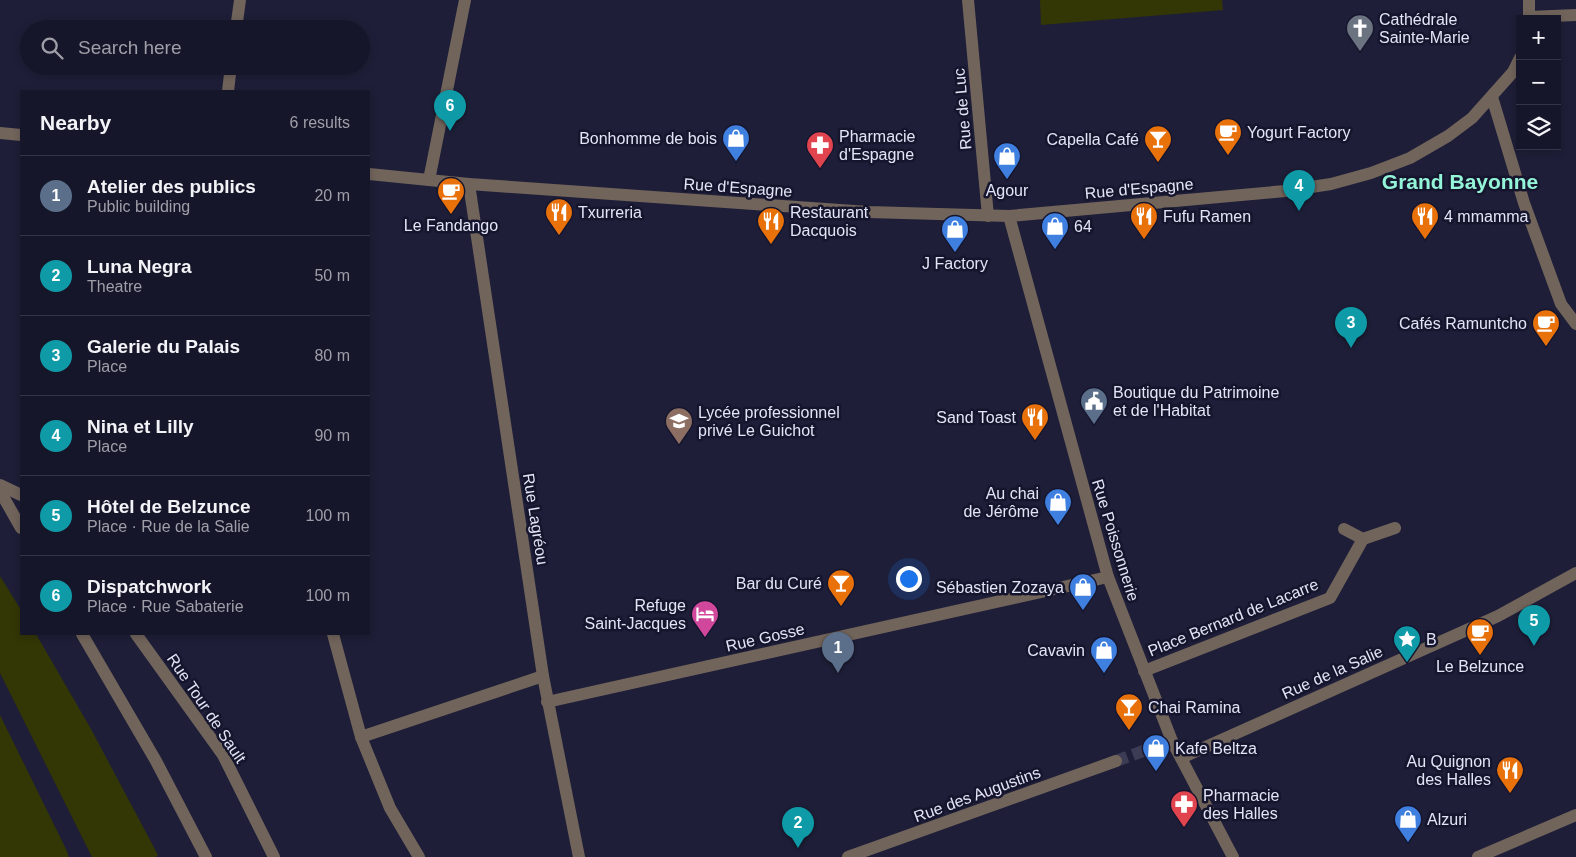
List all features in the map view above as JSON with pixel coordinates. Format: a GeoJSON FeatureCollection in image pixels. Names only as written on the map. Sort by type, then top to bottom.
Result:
{"type":"FeatureCollection","features":[{"type":"Feature","properties":{"kind":"street"},"geometry":{"type":"LineString","coordinates":[[237,20],[240,0]]}},
{"type":"Feature","properties":{"kind":"street"},"geometry":{"type":"LineString","coordinates":[[429,180],[465,0]]}},
{"type":"Feature","properties":{"kind":"street","name":"Rue de Luc"},"geometry":{"type":"LineString","coordinates":[[968,0],[988,216]]}},
{"type":"Feature","properties":{"kind":"street"},"geometry":{"type":"LineString","coordinates":[[1528,0],[1529,15]]}},
{"type":"Feature","properties":{"kind":"street"},"geometry":{"type":"LineString","coordinates":[[1561,16],[1576,15]]}},
{"type":"Feature","properties":{"kind":"street","name":"Rue d'Espagne"},"geometry":{"type":"LineString","coordinates":[[370,174],[469,184],[868,212],[988,216],[1009,216],[1284,191],[1331,184],[1370,173],[1410,158],[1448,136],[1472,118],[1514,72],[1519,60]]}},
{"type":"Feature","properties":{"kind":"street"},"geometry":{"type":"LineString","coordinates":[[228,90],[230,75]]}},
{"type":"Feature","properties":{"kind":"street"},"geometry":{"type":"LineString","coordinates":[[1492,97],[1524,203],[1561,304],[1576,324]]}},
{"type":"Feature","properties":{"kind":"street"},"geometry":{"type":"LineString","coordinates":[[0,133],[20,136]]}},
{"type":"Feature","properties":{"kind":"street","name":"Rue Lagréou"},"geometry":{"type":"LineString","coordinates":[[469,184],[547,702],[578,857]]}},
{"type":"Feature","properties":{"kind":"street","name":"Rue Poissonnerie"},"geometry":{"type":"LineString","coordinates":[[1009,216],[1108,577],[1172,741],[1228,856]]}},
{"type":"Feature","properties":{"kind":"street"},"geometry":{"type":"LineString","coordinates":[[0,485],[20,495]]}},
{"type":"Feature","properties":{"kind":"street"},"geometry":{"type":"LineString","coordinates":[[0,491],[20,526]]}},
{"type":"Feature","properties":{"kind":"street"},"geometry":{"type":"LineString","coordinates":[[1344,529],[1363,539],[1395,528]]}},
{"type":"Feature","properties":{"kind":"street","name":"Place Bernard de Lacarre"},"geometry":{"type":"LineString","coordinates":[[1144,671],[1330,598],[1363,539]]}},
{"type":"Feature","properties":{"kind":"street","name":"Rue de la Salie"},"geometry":{"type":"LineString","coordinates":[[1181,758],[1498,616],[1576,573]]}},
{"type":"Feature","properties":{"kind":"street","name":"Rue Gosse"},"geometry":{"type":"LineString","coordinates":[[547,702],[1108,577]]}},
{"type":"Feature","properties":{"kind":"street"},"geometry":{"type":"LineString","coordinates":[[83,635],[160,769],[206,857]]}},
{"type":"Feature","properties":{"kind":"street","name":"Rue Tour de Sault"},"geometry":{"type":"LineString","coordinates":[[137,635],[223,755],[274,857]]}},
{"type":"Feature","properties":{"kind":"street"},"geometry":{"type":"LineString","coordinates":[[333,635],[361,737],[390,808],[419,857]]}},
{"type":"Feature","properties":{"kind":"street"},"geometry":{"type":"LineString","coordinates":[[361,737],[543,676]]}},
{"type":"Feature","properties":{"kind":"street"},"geometry":{"type":"LineString","coordinates":[[1154,747],[1172,741]]}},
{"type":"Feature","properties":{"kind":"street","name":"Rue des Augustins"},"geometry":{"type":"LineString","coordinates":[[848,857],[1116,761]]}},
{"type":"Feature","properties":{"kind":"street"},"geometry":{"type":"LineString","coordinates":[[1478,857],[1576,815]]}},
{"type":"Feature","properties":{"kind":"shaded area"},"geometry":{"type":"Polygon","coordinates":[[[1040,0],[1222,0],[1223,10],[1041,25],[1040,0]]]}},
{"type":"Feature","properties":{"kind":"shaded area"},"geometry":{"type":"Polygon","coordinates":[[[0,576],[20,608],[20,635],[37,635],[91,729],[158,855],[156,857],[92,857],[0,673],[0,576]]]}},
{"type":"Feature","properties":{"kind":"shaded area"},"geometry":{"type":"Polygon","coordinates":[[[0,715],[66,849],[69,857],[0,857],[0,715]]]}},
{"type":"Feature","properties":{"kind":"tunnel"},"geometry":{"type":"LineString","coordinates":[[1116,761],[1154,747]]}},
{"type":"Feature","properties":{"kind":"place","name":"Cathédrale Sainte-Marie"},"geometry":{"type":"Point","coordinates":[1360,52]}},
{"type":"Feature","properties":{"kind":"place","name":"Dispatchwork"},"geometry":{"type":"Point","coordinates":[450,131]}},
{"type":"Feature","properties":{"kind":"place","name":"Yogurt Factory"},"geometry":{"type":"Point","coordinates":[1228,156]}},
{"type":"Feature","properties":{"kind":"place","name":"Bonhomme de bois"},"geometry":{"type":"Point","coordinates":[736,162]}},
{"type":"Feature","properties":{"kind":"place","name":"Capella Café"},"geometry":{"type":"Point","coordinates":[1158,163]}},
{"type":"Feature","properties":{"kind":"place","name":"Pharmacie d'Espagne"},"geometry":{"type":"Point","coordinates":[820,169]}},
{"type":"Feature","properties":{"kind":"place","name":"Agour"},"geometry":{"type":"Point","coordinates":[1007,180]}},
{"type":"Feature","properties":{"kind":"place","name":"Nina et Lilly"},"geometry":{"type":"Point","coordinates":[1299,211]}},
{"type":"Feature","properties":{"kind":"place","name":"Le Fandango"},"geometry":{"type":"Point","coordinates":[451,215]}},
{"type":"Feature","properties":{"kind":"place","name":"Txurreria"},"geometry":{"type":"Point","coordinates":[559,236]}},
{"type":"Feature","properties":{"kind":"place","name":"Fufu Ramen"},"geometry":{"type":"Point","coordinates":[1144,240]}},
{"type":"Feature","properties":{"kind":"place","name":"4 mmamma"},"geometry":{"type":"Point","coordinates":[1425,240]}},
{"type":"Feature","properties":{"kind":"place","name":"Restaurant Dacquois"},"geometry":{"type":"Point","coordinates":[771,245]}},
{"type":"Feature","properties":{"kind":"place","name":"64"},"geometry":{"type":"Point","coordinates":[1055,250]}},
{"type":"Feature","properties":{"kind":"place","name":"J Factory"},"geometry":{"type":"Point","coordinates":[955,253]}},
{"type":"Feature","properties":{"kind":"place","name":"Cafés Ramuntcho"},"geometry":{"type":"Point","coordinates":[1546,347]}},
{"type":"Feature","properties":{"kind":"place","name":"Galerie du Palais"},"geometry":{"type":"Point","coordinates":[1351,348]}},
{"type":"Feature","properties":{"kind":"place","name":"Boutique du Patrimoine et de l'Habitat"},"geometry":{"type":"Point","coordinates":[1094,425]}},
{"type":"Feature","properties":{"kind":"place","name":"Sand Toast"},"geometry":{"type":"Point","coordinates":[1035,441]}},
{"type":"Feature","properties":{"kind":"place","name":"Lycée professionnel privé Le Guichot"},"geometry":{"type":"Point","coordinates":[679,445]}},
{"type":"Feature","properties":{"kind":"place","name":"Au chai de Jérôme"},"geometry":{"type":"Point","coordinates":[1058,526]}},
{"type":"Feature","properties":{"kind":"place","name":"Bar du Curé"},"geometry":{"type":"Point","coordinates":[841,607]}},
{"type":"Feature","properties":{"kind":"place","name":"Sébastien Zozaya"},"geometry":{"type":"Point","coordinates":[1083,611]}},
{"type":"Feature","properties":{"kind":"place","name":"Refuge Saint-Jacques"},"geometry":{"type":"Point","coordinates":[705,638]}},
{"type":"Feature","properties":{"kind":"place","name":"Hôtel de Belzunce"},"geometry":{"type":"Point","coordinates":[1534,646]}},
{"type":"Feature","properties":{"kind":"place","name":"Le Belzunce"},"geometry":{"type":"Point","coordinates":[1480,656]}},
{"type":"Feature","properties":{"kind":"place","name":"B"},"geometry":{"type":"Point","coordinates":[1407,663]}},
{"type":"Feature","properties":{"kind":"place","name":"Atelier des publics"},"geometry":{"type":"Point","coordinates":[838,673]}},
{"type":"Feature","properties":{"kind":"place","name":"Cavavin"},"geometry":{"type":"Point","coordinates":[1104,674]}},
{"type":"Feature","properties":{"kind":"place","name":"Chai Ramina"},"geometry":{"type":"Point","coordinates":[1129,731]}},
{"type":"Feature","properties":{"kind":"place","name":"Kafe Beltza"},"geometry":{"type":"Point","coordinates":[1156,772]}},
{"type":"Feature","properties":{"kind":"place","name":"Au Quignon des Halles"},"geometry":{"type":"Point","coordinates":[1510,794]}},
{"type":"Feature","properties":{"kind":"place","name":"Pharmacie des Halles"},"geometry":{"type":"Point","coordinates":[1184,828]}},
{"type":"Feature","properties":{"kind":"place","name":"Alzuri"},"geometry":{"type":"Point","coordinates":[1408,843]}},
{"type":"Feature","properties":{"kind":"place","name":"Luna Negra"},"geometry":{"type":"Point","coordinates":[798,848]}},
{"type":"Feature","properties":{"kind":"district","name":"Grand Bayonne"},"geometry":{"type":"Point","coordinates":[1460,182]}}]}
